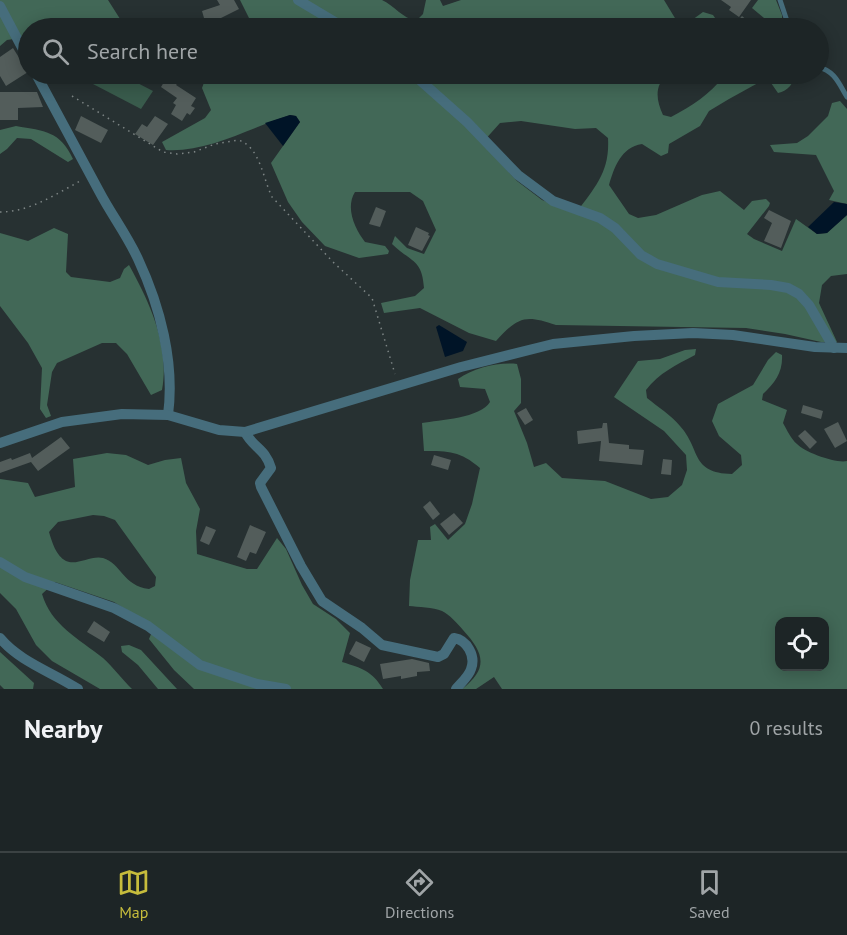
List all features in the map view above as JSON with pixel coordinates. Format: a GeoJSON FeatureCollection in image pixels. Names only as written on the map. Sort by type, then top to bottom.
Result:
{"type":"FeatureCollection","features":[{"type":"Feature","properties":{"kind":"street"},"geometry":{"type":"LineString","coordinates":[[298,0],[328,18]]}},
{"type":"Feature","properties":{"kind":"street"},"geometry":{"type":"LineString","coordinates":[[0,6],[18,40]]}},
{"type":"Feature","properties":{"kind":"street"},"geometry":{"type":"LineString","coordinates":[[41,84],[138,257],[150,288],[161,322],[168,364],[170,399],[168,415]]}},
{"type":"Feature","properties":{"kind":"street"},"geometry":{"type":"LineString","coordinates":[[424,84],[467,122],[518,175],[546,196],[567,207],[600,218],[615,228],[641,255],[657,264],[718,282],[788,288],[799,294],[809,305],[834,348]]}},
{"type":"Feature","properties":{"kind":"street"},"geometry":{"type":"LineString","coordinates":[[0,443],[62,422],[122,414],[168,415],[219,430],[245,432],[526,349],[589,339],[693,333],[733,335],[847,348]]}},
{"type":"Feature","properties":{"kind":"street"},"geometry":{"type":"LineString","coordinates":[[245,432],[248,438],[266,454],[272,468],[262,479],[261,487],[306,576],[322,602],[362,628],[382,645],[438,657],[444,654],[454,638],[461,639],[469,646],[473,660],[471,670],[456,689]]}},
{"type":"Feature","properties":{"kind":"street"},"geometry":{"type":"LineString","coordinates":[[0,562],[25,577],[114,608],[148,626],[200,665],[257,684],[286,689]]}},
{"type":"Feature","properties":{"kind":"street"},"geometry":{"type":"LineString","coordinates":[[0,638],[19,655],[78,689]]}},
{"type":"Feature","properties":{"kind":"lane"},"geometry":{"type":"LineString","coordinates":[[780,0],[787,18]]}},
{"type":"Feature","properties":{"kind":"lane"},"geometry":{"type":"LineString","coordinates":[[829,71],[847,97]]}},
{"type":"Feature","properties":{"kind":"path"},"geometry":{"type":"LineString","coordinates":[[72,96],[162,152],[177,154],[238,140],[246,142],[258,159],[272,197],[333,262],[372,298],[398,387]]}},
{"type":"Feature","properties":{"kind":"path"},"geometry":{"type":"LineString","coordinates":[[0,212],[17,211],[32,206],[91,175]]}},
{"type":"Feature","properties":{"kind":"green space"},"geometry":{"type":"Polygon","coordinates":[[[0,0],[108,0],[119,18],[18,18],[18,38],[7,40],[0,46],[0,0]]]}},
{"type":"Feature","properties":{"kind":"green space"},"geometry":{"type":"Polygon","coordinates":[[[240,0],[382,0],[409,18],[249,18],[240,0]]]}},
{"type":"Feature","properties":{"kind":"green space"},"geometry":{"type":"Polygon","coordinates":[[[426,0],[440,0],[443,6],[461,0],[664,0],[675,18],[419,18],[423,14],[426,0]]]}},
{"type":"Feature","properties":{"kind":"green space"},"geometry":{"type":"Polygon","coordinates":[[[758,0],[776,0],[782,18],[764,18],[752,8],[758,0]]]}},
{"type":"Feature","properties":{"kind":"green space"},"geometry":{"type":"Polygon","coordinates":[[[703,12],[715,18],[695,18],[703,12]]]}},
{"type":"Feature","properties":{"kind":"green space"},"geometry":{"type":"Polygon","coordinates":[[[93,84],[139,84],[153,91],[141,109],[93,84]]]}},
{"type":"Feature","properties":{"kind":"green space"},"geometry":{"type":"Polygon","coordinates":[[[203,84],[660,84],[659,104],[663,115],[671,117],[707,94],[717,84],[756,84],[709,111],[700,126],[669,144],[668,153],[661,156],[642,144],[629,149],[616,165],[609,185],[629,214],[638,218],[656,215],[702,195],[720,191],[744,210],[752,201],[766,199],[770,203],[769,206],[747,234],[782,251],[796,219],[817,234],[827,233],[847,215],[847,274],[831,276],[822,285],[819,303],[837,342],[821,342],[746,328],[556,325],[537,319],[516,322],[496,341],[469,333],[420,308],[384,313],[381,303],[415,296],[424,288],[418,266],[392,244],[395,236],[407,248],[424,254],[436,230],[423,201],[410,192],[355,192],[351,211],[358,231],[365,242],[385,246],[389,251],[388,254],[359,258],[325,246],[302,222],[288,202],[271,163],[300,122],[296,116],[290,115],[213,143],[181,150],[166,150],[162,142],[205,118],[211,110],[202,88],[203,84]],[[521,121],[500,123],[482,143],[517,181],[542,200],[576,213],[595,187],[607,160],[608,138],[596,128],[575,129],[521,121]]]}},
{"type":"Feature","properties":{"kind":"green space"},"geometry":{"type":"Polygon","coordinates":[[[772,84],[791,84],[785,90],[778,93],[772,84]]]}},
{"type":"Feature","properties":{"kind":"green space"},"geometry":{"type":"Polygon","coordinates":[[[840,101],[847,109],[847,204],[829,200],[834,191],[816,155],[774,152],[770,145],[797,143],[808,136],[828,116],[832,103],[840,101]]]}},
{"type":"Feature","properties":{"kind":"green space"},"geometry":{"type":"Polygon","coordinates":[[[16,126],[51,134],[63,143],[73,159],[68,162],[31,139],[17,138],[0,154],[0,130],[16,126]]]}},
{"type":"Feature","properties":{"kind":"green space"},"geometry":{"type":"Polygon","coordinates":[[[54,228],[68,234],[66,272],[71,277],[110,282],[120,278],[124,269],[129,265],[151,310],[161,341],[164,374],[162,390],[151,395],[127,354],[116,343],[102,343],[57,363],[52,372],[47,405],[51,416],[46,418],[40,409],[42,368],[28,343],[0,306],[0,233],[28,241],[54,228]]]}},
{"type":"Feature","properties":{"kind":"green space"},"geometry":{"type":"Polygon","coordinates":[[[696,349],[695,355],[668,370],[646,390],[647,398],[680,426],[698,458],[709,469],[732,474],[742,465],[741,455],[719,436],[712,421],[718,404],[753,385],[768,360],[776,352],[782,355],[780,372],[763,394],[762,400],[787,410],[783,423],[793,440],[801,447],[829,459],[847,461],[847,689],[502,689],[494,677],[476,689],[462,689],[471,681],[480,667],[476,646],[445,612],[409,606],[410,580],[418,540],[431,540],[430,527],[435,524],[448,540],[465,524],[480,468],[454,453],[424,451],[422,423],[478,412],[490,402],[485,389],[460,387],[458,379],[486,367],[517,364],[521,379],[521,403],[514,411],[534,467],[546,463],[562,478],[605,481],[651,499],[668,497],[682,485],[687,470],[686,455],[664,431],[614,397],[638,361],[660,359],[685,350],[696,349]]]}},
{"type":"Feature","properties":{"kind":"green space"},"geometry":{"type":"Polygon","coordinates":[[[107,453],[126,455],[148,465],[181,458],[186,483],[200,509],[196,531],[197,554],[247,569],[257,569],[277,538],[286,549],[313,604],[336,619],[350,633],[342,662],[366,671],[383,689],[194,689],[174,670],[149,639],[154,627],[114,602],[55,582],[42,594],[52,614],[67,630],[103,658],[132,689],[100,689],[52,661],[36,645],[16,609],[0,593],[0,479],[28,483],[35,497],[75,487],[73,459],[107,453]],[[93,515],[58,522],[49,532],[60,556],[70,562],[103,558],[114,565],[133,584],[149,589],[155,586],[156,577],[115,520],[93,515]]]}},
{"type":"Feature","properties":{"kind":"green space"},"geometry":{"type":"Polygon","coordinates":[[[129,645],[141,650],[177,689],[158,689],[138,665],[122,652],[121,646],[129,645]]]}},
{"type":"Feature","properties":{"kind":"green space"},"geometry":{"type":"Polygon","coordinates":[[[0,652],[34,683],[33,689],[4,689],[0,685],[0,652]]]}},
{"type":"Feature","properties":{"kind":"water"},"geometry":{"type":"Polygon","coordinates":[[[290,115],[296,116],[300,122],[283,146],[265,123],[290,115]]]}},
{"type":"Feature","properties":{"kind":"water"},"geometry":{"type":"Polygon","coordinates":[[[834,202],[847,204],[847,215],[827,233],[817,234],[808,227],[834,202]]]}},
{"type":"Feature","properties":{"kind":"water"},"geometry":{"type":"Polygon","coordinates":[[[439,325],[467,342],[463,351],[445,357],[436,327],[439,325]]]}},
{"type":"Feature","properties":{"kind":"building"},"geometry":{"type":"Polygon","coordinates":[[[217,0],[234,0],[239,9],[221,18],[204,18],[202,11],[220,5],[217,0]]]}},
{"type":"Feature","properties":{"kind":"building"},"geometry":{"type":"Polygon","coordinates":[[[721,0],[751,0],[739,17],[721,0]]]}},
{"type":"Feature","properties":{"kind":"building"},"geometry":{"type":"Polygon","coordinates":[[[13,48],[18,56],[18,78],[6,86],[0,76],[0,57],[13,48]]]}},
{"type":"Feature","properties":{"kind":"building"},"geometry":{"type":"Polygon","coordinates":[[[163,84],[177,84],[196,98],[191,106],[195,108],[190,115],[187,113],[182,121],[171,114],[176,105],[173,103],[177,98],[161,87],[163,84]]]}},
{"type":"Feature","properties":{"kind":"building"},"geometry":{"type":"Polygon","coordinates":[[[0,92],[37,92],[43,107],[18,108],[18,120],[0,120],[0,92]]]}},
{"type":"Feature","properties":{"kind":"building"},"geometry":{"type":"Polygon","coordinates":[[[81,116],[108,130],[101,143],[75,130],[81,116]]]}},
{"type":"Feature","properties":{"kind":"building"},"geometry":{"type":"Polygon","coordinates":[[[155,116],[168,124],[153,145],[135,134],[142,124],[147,127],[155,116]]]}},
{"type":"Feature","properties":{"kind":"building"},"geometry":{"type":"Polygon","coordinates":[[[376,207],[386,211],[380,227],[369,224],[376,207]]]}},
{"type":"Feature","properties":{"kind":"building"},"geometry":{"type":"Polygon","coordinates":[[[769,210],[791,221],[781,248],[764,241],[772,223],[764,218],[769,210]]]}},
{"type":"Feature","properties":{"kind":"building"},"geometry":{"type":"Polygon","coordinates":[[[416,227],[429,233],[430,236],[422,251],[408,245],[416,227]]]}},
{"type":"Feature","properties":{"kind":"building"},"geometry":{"type":"Polygon","coordinates":[[[803,405],[823,411],[821,419],[801,413],[803,405]]]}},
{"type":"Feature","properties":{"kind":"building"},"geometry":{"type":"Polygon","coordinates":[[[526,408],[533,420],[525,425],[517,413],[526,408]]]}},
{"type":"Feature","properties":{"kind":"building"},"geometry":{"type":"Polygon","coordinates":[[[838,422],[847,441],[835,448],[824,429],[838,422]]]}},
{"type":"Feature","properties":{"kind":"building"},"geometry":{"type":"Polygon","coordinates":[[[603,423],[607,423],[609,443],[629,445],[629,449],[644,450],[642,465],[599,461],[601,441],[578,444],[577,431],[602,428],[603,423]]]}},
{"type":"Feature","properties":{"kind":"building"},"geometry":{"type":"Polygon","coordinates":[[[805,430],[817,442],[810,449],[798,436],[805,430]]]}},
{"type":"Feature","properties":{"kind":"building"},"geometry":{"type":"Polygon","coordinates":[[[61,437],[70,448],[38,471],[31,462],[0,473],[0,462],[30,453],[32,458],[61,437]]]}},
{"type":"Feature","properties":{"kind":"building"},"geometry":{"type":"Polygon","coordinates":[[[434,455],[451,460],[448,470],[431,465],[434,455]]]}},
{"type":"Feature","properties":{"kind":"building"},"geometry":{"type":"Polygon","coordinates":[[[663,459],[672,460],[671,475],[661,474],[663,459]]]}},
{"type":"Feature","properties":{"kind":"building"},"geometry":{"type":"Polygon","coordinates":[[[430,501],[440,514],[433,520],[423,507],[430,501]]]}},
{"type":"Feature","properties":{"kind":"building"},"geometry":{"type":"Polygon","coordinates":[[[454,513],[463,523],[449,535],[440,524],[454,513]]]}},
{"type":"Feature","properties":{"kind":"building"},"geometry":{"type":"Polygon","coordinates":[[[250,525],[266,532],[256,554],[250,552],[246,561],[237,557],[250,525]]]}},
{"type":"Feature","properties":{"kind":"building"},"geometry":{"type":"Polygon","coordinates":[[[206,526],[216,530],[209,545],[200,541],[206,526]]]}},
{"type":"Feature","properties":{"kind":"building"},"geometry":{"type":"Polygon","coordinates":[[[94,621],[110,632],[104,642],[87,632],[94,621]]]}},
{"type":"Feature","properties":{"kind":"building"},"geometry":{"type":"Polygon","coordinates":[[[356,641],[371,648],[364,662],[349,654],[356,641]]]}},
{"type":"Feature","properties":{"kind":"building"},"geometry":{"type":"Polygon","coordinates":[[[412,659],[429,663],[430,671],[417,672],[417,676],[401,679],[401,676],[383,679],[380,664],[412,659]]]}}]}
